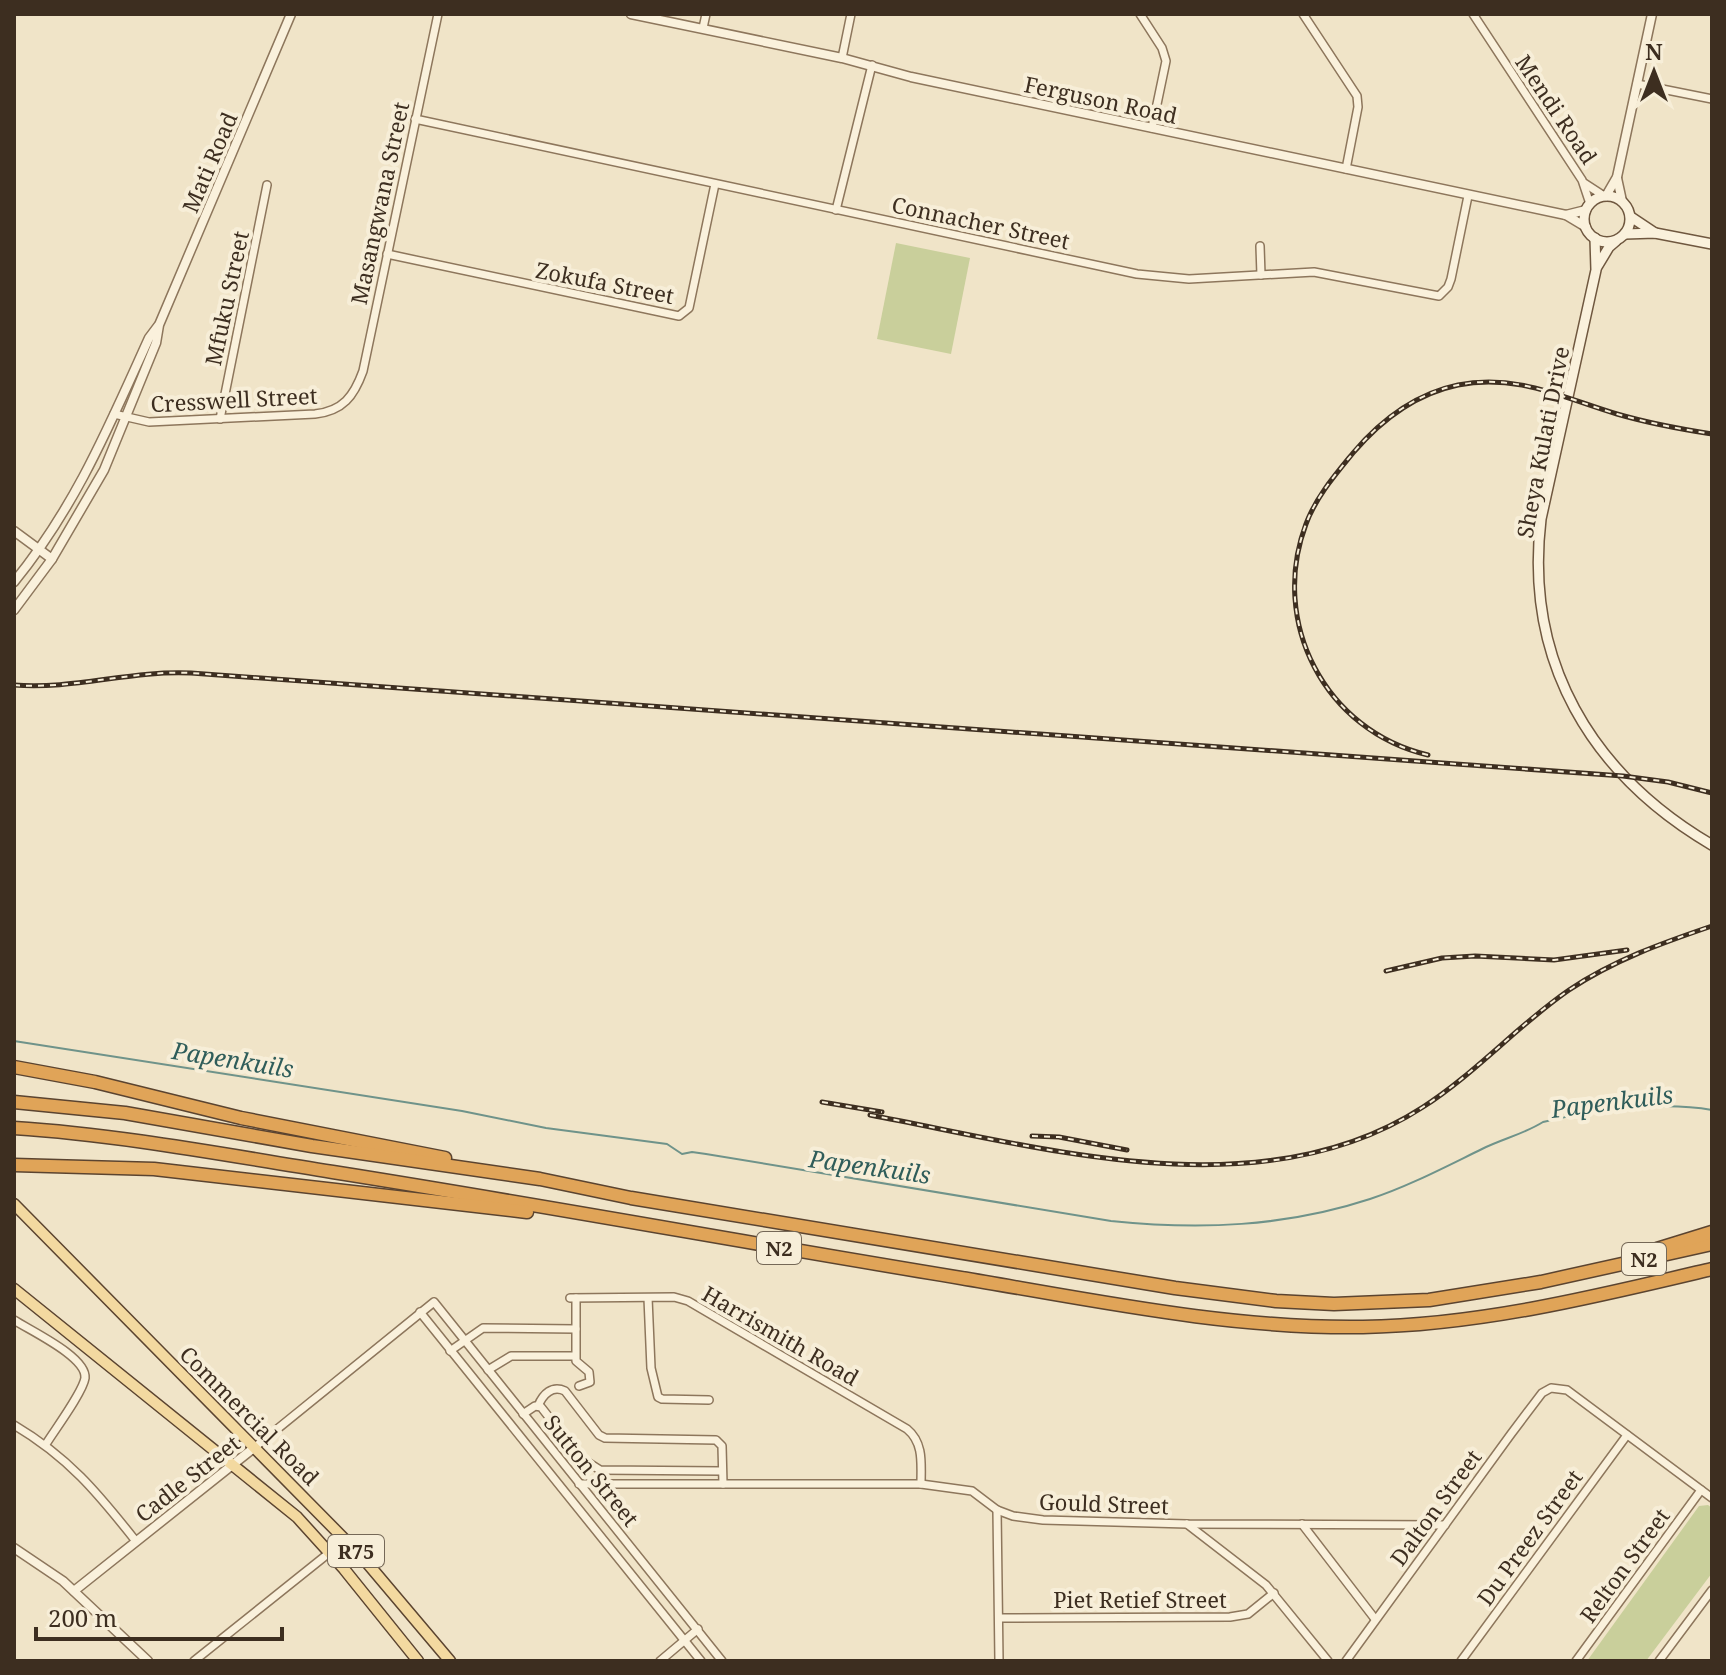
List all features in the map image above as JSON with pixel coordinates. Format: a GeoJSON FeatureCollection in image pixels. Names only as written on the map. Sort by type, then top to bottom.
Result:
{"type":"FeatureCollection","features":[{"type":"Feature","properties":{"kind":"highway"},"geometry":{"type":"LineString","coordinates":[[14,1067],[95,1082],[241,1118],[540,1179]]}},
{"type":"Feature","properties":{"kind":"highway","name":"N2"},"geometry":{"type":"LineString","coordinates":[[14,1102],[125,1113],[312,1146],[540,1179],[631,1198],[1159,1286],[1256,1299],[1334,1304],[1396,1302],[1490,1291],[1712,1244]]}},
{"type":"Feature","properties":{"kind":"highway","name":"N2"},"geometry":{"type":"LineString","coordinates":[[14,1128],[121,1138],[1043,1292],[1285,1325],[1362,1327],[1426,1323],[1545,1305],[1712,1272]]}},
{"type":"Feature","properties":{"kind":"highway"},"geometry":{"type":"LineString","coordinates":[[18,1166],[141,1168],[622,1222]]}},
{"type":"Feature","properties":{"kind":"highway"},"geometry":{"type":"LineString","coordinates":[[1579,1273],[1712,1232]]}},
{"type":"Feature","properties":{"kind":"main road"},"geometry":{"type":"LineString","coordinates":[[1655,233],[1631,217],[1622,201],[1605,196],[1588,207],[1586,227],[1595,238],[1606,242],[1655,233],[1712,244]]}},
{"type":"Feature","properties":{"kind":"main road"},"geometry":{"type":"LineString","coordinates":[[1622,237],[1631,217]]}},
{"type":"Feature","properties":{"kind":"main road","name":"Sheya Kulati Drive"},"geometry":{"type":"LineString","coordinates":[[1596,270],[1609,247],[1622,237]]}},
{"type":"Feature","properties":{"kind":"main road","name":"Sheya Kulati Drive"},"geometry":{"type":"LineString","coordinates":[[1595,238],[1596,270],[1543,506],[1538,556],[1542,613],[1563,684],[1589,733],[1641,794],[1665,815],[1712,845]]}},
{"type":"Feature","properties":{"kind":"main road","name":"Commercial Road"},"geometry":{"type":"LineString","coordinates":[[14,1204],[363,1558],[450,1661]]}},
{"type":"Feature","properties":{"kind":"main road","name":"Commercial Road"},"geometry":{"type":"LineString","coordinates":[[14,1289],[297,1517],[418,1661]]}},
{"type":"Feature","properties":{"kind":"street","name":"Mati Road"},"geometry":{"type":"LineString","coordinates":[[14,610],[52,559],[104,470],[156,343],[159,325],[291,14]]}},
{"type":"Feature","properties":{"kind":"street","name":"Masangwana Street"},"geometry":{"type":"LineString","coordinates":[[351,397],[363,371],[438,14]]}},
{"type":"Feature","properties":{"kind":"street","name":"Ferguson Road"},"geometry":{"type":"LineString","coordinates":[[631,14],[842,58],[911,77],[1566,215],[1586,227]]}},
{"type":"Feature","properties":{"kind":"street"},"geometry":{"type":"LineString","coordinates":[[703,28],[706,14]]}},
{"type":"Feature","properties":{"kind":"street"},"geometry":{"type":"LineString","coordinates":[[842,58],[851,14]]}},
{"type":"Feature","properties":{"kind":"street"},"geometry":{"type":"LineString","coordinates":[[1140,14],[1162,48],[1166,61],[1152,128]]}},
{"type":"Feature","properties":{"kind":"street"},"geometry":{"type":"LineString","coordinates":[[1303,14],[1358,101],[1346,169]]}},
{"type":"Feature","properties":{"kind":"street","name":"Mendi Road"},"geometry":{"type":"LineString","coordinates":[[1473,14],[1584,183],[1588,207]]}},
{"type":"Feature","properties":{"kind":"street"},"geometry":{"type":"LineString","coordinates":[[1605,196],[1617,177],[1652,14]]}},
{"type":"Feature","properties":{"kind":"street"},"geometry":{"type":"LineString","coordinates":[[836,210],[872,65]]}},
{"type":"Feature","properties":{"kind":"street"},"geometry":{"type":"LineString","coordinates":[[1637,84],[1712,99]]}},
{"type":"Feature","properties":{"kind":"street","name":"Connacher Street"},"geometry":{"type":"LineString","coordinates":[[415,119],[1163,278],[1314,272],[1439,296],[1451,279],[1468,196]]}},
{"type":"Feature","properties":{"kind":"street"},"geometry":{"type":"LineString","coordinates":[[1617,177],[1622,201]]}},
{"type":"Feature","properties":{"kind":"street","name":"Mendi Road"},"geometry":{"type":"LineString","coordinates":[[1584,183],[1605,196]]}},
{"type":"Feature","properties":{"kind":"street","name":"Zokufa Street"},"geometry":{"type":"LineString","coordinates":[[387,254],[679,316],[689,308],[715,184]]}},
{"type":"Feature","properties":{"kind":"street","name":"Mfuku Street"},"geometry":{"type":"LineString","coordinates":[[220,419],[267,185]]}},
{"type":"Feature","properties":{"kind":"street","name":"Ferguson Road"},"geometry":{"type":"LineString","coordinates":[[1566,215],[1588,207]]}},
{"type":"Feature","properties":{"kind":"street"},"geometry":{"type":"LineString","coordinates":[[1260,246],[1261,275]]}},
{"type":"Feature","properties":{"kind":"street","name":"Mati Road"},"geometry":{"type":"LineString","coordinates":[[14,582],[40,550],[74,497],[149,338],[159,325]]}},
{"type":"Feature","properties":{"kind":"street","name":"Cresswell Street"},"geometry":{"type":"LineString","coordinates":[[114,414],[149,422],[325,413],[337,409],[351,397]]}},
{"type":"Feature","properties":{"kind":"street"},"geometry":{"type":"LineString","coordinates":[[14,531],[52,559]]}},
{"type":"Feature","properties":{"kind":"street","name":"Harrismith Road"},"geometry":{"type":"LineString","coordinates":[[576,1329],[573,1298],[674,1297],[688,1301],[897,1422],[914,1435],[918,1441],[921,1484]]}},
{"type":"Feature","properties":{"kind":"street"},"geometry":{"type":"LineString","coordinates":[[648,1298],[651,1368],[658,1397],[709,1400]]}},
{"type":"Feature","properties":{"kind":"street","name":"Cadle Street"},"geometry":{"type":"LineString","coordinates":[[74,1591],[434,1302]]}},
{"type":"Feature","properties":{"kind":"street","name":"Sutton Street"},"geometry":{"type":"LineString","coordinates":[[434,1302],[722,1661]]}},
{"type":"Feature","properties":{"kind":"street","name":"Sutton Street"},"geometry":{"type":"LineString","coordinates":[[420,1312],[701,1661]]}},
{"type":"Feature","properties":{"kind":"street"},"geometry":{"type":"LineString","coordinates":[[14,1320],[76,1359],[84,1370],[83,1385],[46,1444]]}},
{"type":"Feature","properties":{"kind":"street"},"geometry":{"type":"LineString","coordinates":[[450,1351],[483,1328],[576,1329],[577,1364],[589,1376],[588,1384],[579,1386]]}},
{"type":"Feature","properties":{"kind":"street"},"geometry":{"type":"LineString","coordinates":[[488,1370],[511,1356],[575,1356]]}},
{"type":"Feature","properties":{"kind":"street","name":"Dalton Street"},"geometry":{"type":"LineString","coordinates":[[1346,1661],[1542,1393],[1551,1388],[1562,1388],[1627,1435]]}},
{"type":"Feature","properties":{"kind":"street"},"geometry":{"type":"LineString","coordinates":[[523,1414],[538,1406],[552,1389],[559,1389],[565,1391],[599,1435],[605,1438],[716,1440],[722,1446],[723,1484]]}},
{"type":"Feature","properties":{"kind":"street"},"geometry":{"type":"LineString","coordinates":[[538,1406],[581,1458],[600,1470],[721,1471]]}},
{"type":"Feature","properties":{"kind":"street"},"geometry":{"type":"LineString","coordinates":[[14,1425],[46,1444],[86,1481],[135,1540]]}},
{"type":"Feature","properties":{"kind":"street"},"geometry":{"type":"LineString","coordinates":[[1627,1435],[1712,1498]]}},
{"type":"Feature","properties":{"kind":"street","name":"Du Preez Street"},"geometry":{"type":"LineString","coordinates":[[1461,1661],[1627,1435]]}},
{"type":"Feature","properties":{"kind":"street"},"geometry":{"type":"LineString","coordinates":[[546,1470],[559,1459]]}},
{"type":"Feature","properties":{"kind":"street","name":"Gould Street"},"geometry":{"type":"LineString","coordinates":[[579,1484],[921,1484],[972,1491],[997,1510],[1013,1516],[1043,1520],[1445,1525]]}},
{"type":"Feature","properties":{"kind":"street","name":"Relton Street"},"geometry":{"type":"LineString","coordinates":[[1576,1661],[1701,1490]]}},
{"type":"Feature","properties":{"kind":"street"},"geometry":{"type":"LineString","coordinates":[[997,1510],[999,1661]]}},
{"type":"Feature","properties":{"kind":"street"},"geometry":{"type":"LineString","coordinates":[[593,1529],[607,1519]]}},
{"type":"Feature","properties":{"kind":"street"},"geometry":{"type":"LineString","coordinates":[[1187,1524],[1274,1593],[1328,1661]]}},
{"type":"Feature","properties":{"kind":"street"},"geometry":{"type":"LineString","coordinates":[[1302,1524],[1375,1619]]}},
{"type":"Feature","properties":{"kind":"street"},"geometry":{"type":"LineString","coordinates":[[14,1548],[48,1569],[148,1661]]}},
{"type":"Feature","properties":{"kind":"street"},"geometry":{"type":"LineString","coordinates":[[194,1661],[329,1553]]}},
{"type":"Feature","properties":{"kind":"street"},"geometry":{"type":"LineString","coordinates":[[1659,1661],[1712,1590]]}},
{"type":"Feature","properties":{"kind":"street","name":"Piet Retief Street"},"geometry":{"type":"LineString","coordinates":[[999,1618],[1230,1617],[1248,1614],[1274,1593]]}},
{"type":"Feature","properties":{"kind":"street"},"geometry":{"type":"LineString","coordinates":[[660,1661],[698,1629]]}},
{"type":"Feature","properties":{"kind":"green space"},"geometry":{"type":"Polygon","coordinates":[[[896,243],[970,258],[951,354],[877,339],[896,243]]]}},
{"type":"Feature","properties":{"kind":"green space"},"geometry":{"type":"Polygon","coordinates":[[[1699,1506],[1712,1508],[1712,1573],[1646,1661],[1587,1661],[1699,1506]]]}},
{"type":"Feature","properties":{"kind":"waterway","name":"Papenkuils"},"geometry":{"type":"LineString","coordinates":[[14,1041],[462,1111],[546,1128],[667,1144],[682,1154],[706,1154],[1144,1224],[1242,1224],[1306,1216],[1399,1188],[1543,1122],[1649,1107],[1712,1110]]}},
{"type":"Feature","properties":{"kind":"railway"},"geometry":{"type":"LineString","coordinates":[[1428,755],[1392,742],[1360,723],[1334,697],[1314,667],[1301,634],[1295,598],[1296,561],[1306,524],[1321,495],[1353,453],[1387,419],[1413,402],[1442,389],[1479,382],[1500,382],[1539,389],[1629,417],[1712,434]]}},
{"type":"Feature","properties":{"kind":"railway"},"geometry":{"type":"LineString","coordinates":[[14,685],[58,685],[146,674],[191,673],[1623,776],[1668,782],[1712,793]]}},
{"type":"Feature","properties":{"kind":"railway"},"geometry":{"type":"LineString","coordinates":[[870,1115],[1080,1155],[1152,1163],[1223,1164],[1293,1157],[1360,1139],[1423,1107],[1550,1004],[1586,979],[1639,953],[1712,926]]}},
{"type":"Feature","properties":{"kind":"railway"},"geometry":{"type":"LineString","coordinates":[[1386,971],[1442,958],[1475,956],[1554,960],[1627,950]]}},
{"type":"Feature","properties":{"kind":"railway"},"geometry":{"type":"LineString","coordinates":[[822,1102],[882,1112]]}},
{"type":"Feature","properties":{"kind":"railway"},"geometry":{"type":"LineString","coordinates":[[1032,1136],[1059,1137],[1127,1150]]}}]}
